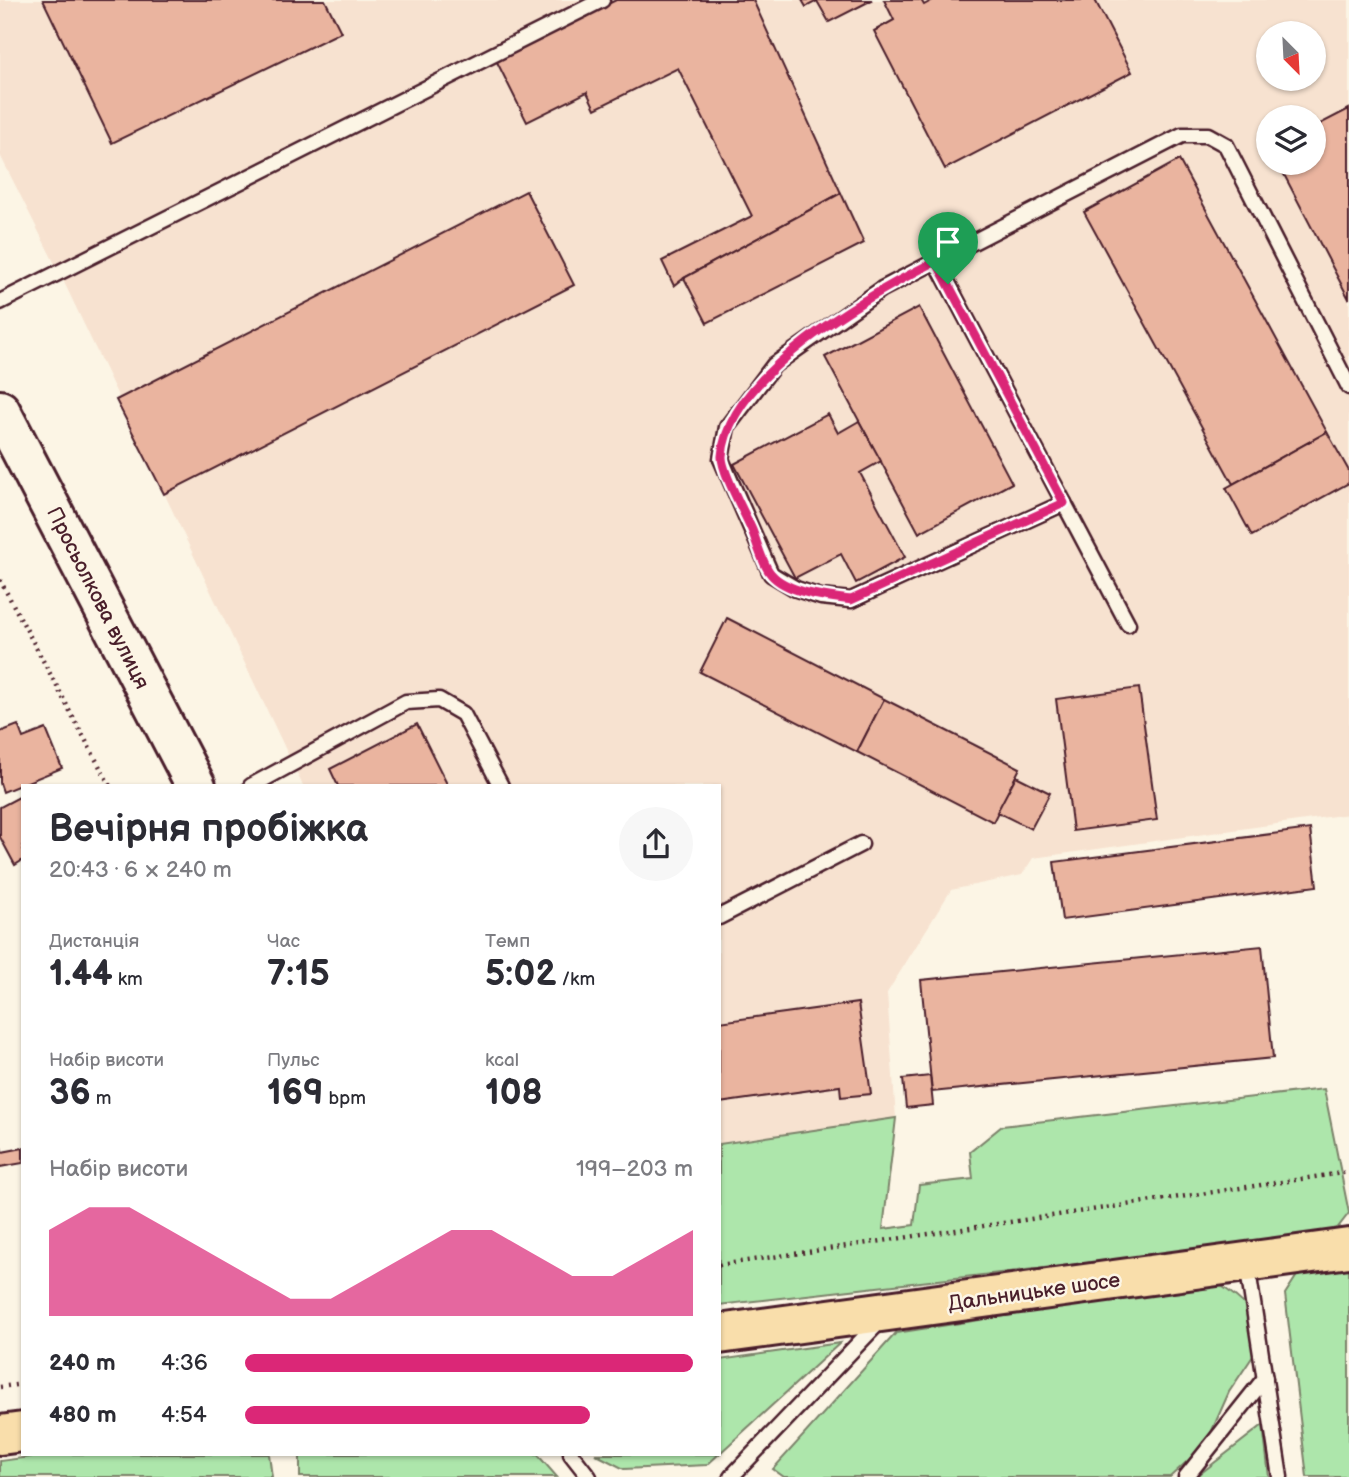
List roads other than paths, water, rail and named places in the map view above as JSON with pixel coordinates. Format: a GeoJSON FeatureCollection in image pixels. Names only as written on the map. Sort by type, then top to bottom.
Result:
{"type":"FeatureCollection","features":[{"type":"Feature","properties":{"kind":"main road","name":"Дальницьке шосе"},"geometry":{"type":"LineString","coordinates":[[721,1334],[1349,1248]]}},
{"type":"Feature","properties":{"kind":"main road"},"geometry":{"type":"LineString","coordinates":[[0,1435],[21,1432]]}},
{"type":"Feature","properties":{"kind":"street","name":"Просьолкова вулиця"},"geometry":{"type":"LineString","coordinates":[[0,410],[195,784]]}},
{"type":"Feature","properties":{"kind":"lane"},"geometry":{"type":"LineString","coordinates":[[0,302],[602,0]]}},
{"type":"Feature","properties":{"kind":"lane"},"geometry":{"type":"LineString","coordinates":[[1064,503],[851,600],[821,597],[796,589],[771,574],[721,459],[727,427],[774,365],[882,289],[1182,135],[1208,135],[1227,145],[1349,387]]}},
{"type":"Feature","properties":{"kind":"lane"},"geometry":{"type":"LineString","coordinates":[[936,261],[1128,624]]}},
{"type":"Feature","properties":{"kind":"lane"},"geometry":{"type":"LineString","coordinates":[[255,784],[406,702],[439,700],[463,714],[500,784]]}},
{"type":"Feature","properties":{"kind":"lane"},"geometry":{"type":"LineString","coordinates":[[721,916],[861,844]]}},
{"type":"Feature","properties":{"kind":"lane"},"geometry":{"type":"LineString","coordinates":[[1246,1262],[1280,1477]]}},
{"type":"Feature","properties":{"kind":"lane"},"geometry":{"type":"LineString","coordinates":[[731,1477],[890,1311]]}},
{"type":"Feature","properties":{"kind":"lane"},"geometry":{"type":"LineString","coordinates":[[1186,1477],[1265,1378]]}},
{"type":"Feature","properties":{"kind":"lane"},"geometry":{"type":"LineString","coordinates":[[573,1456],[589,1477]]}}]}
